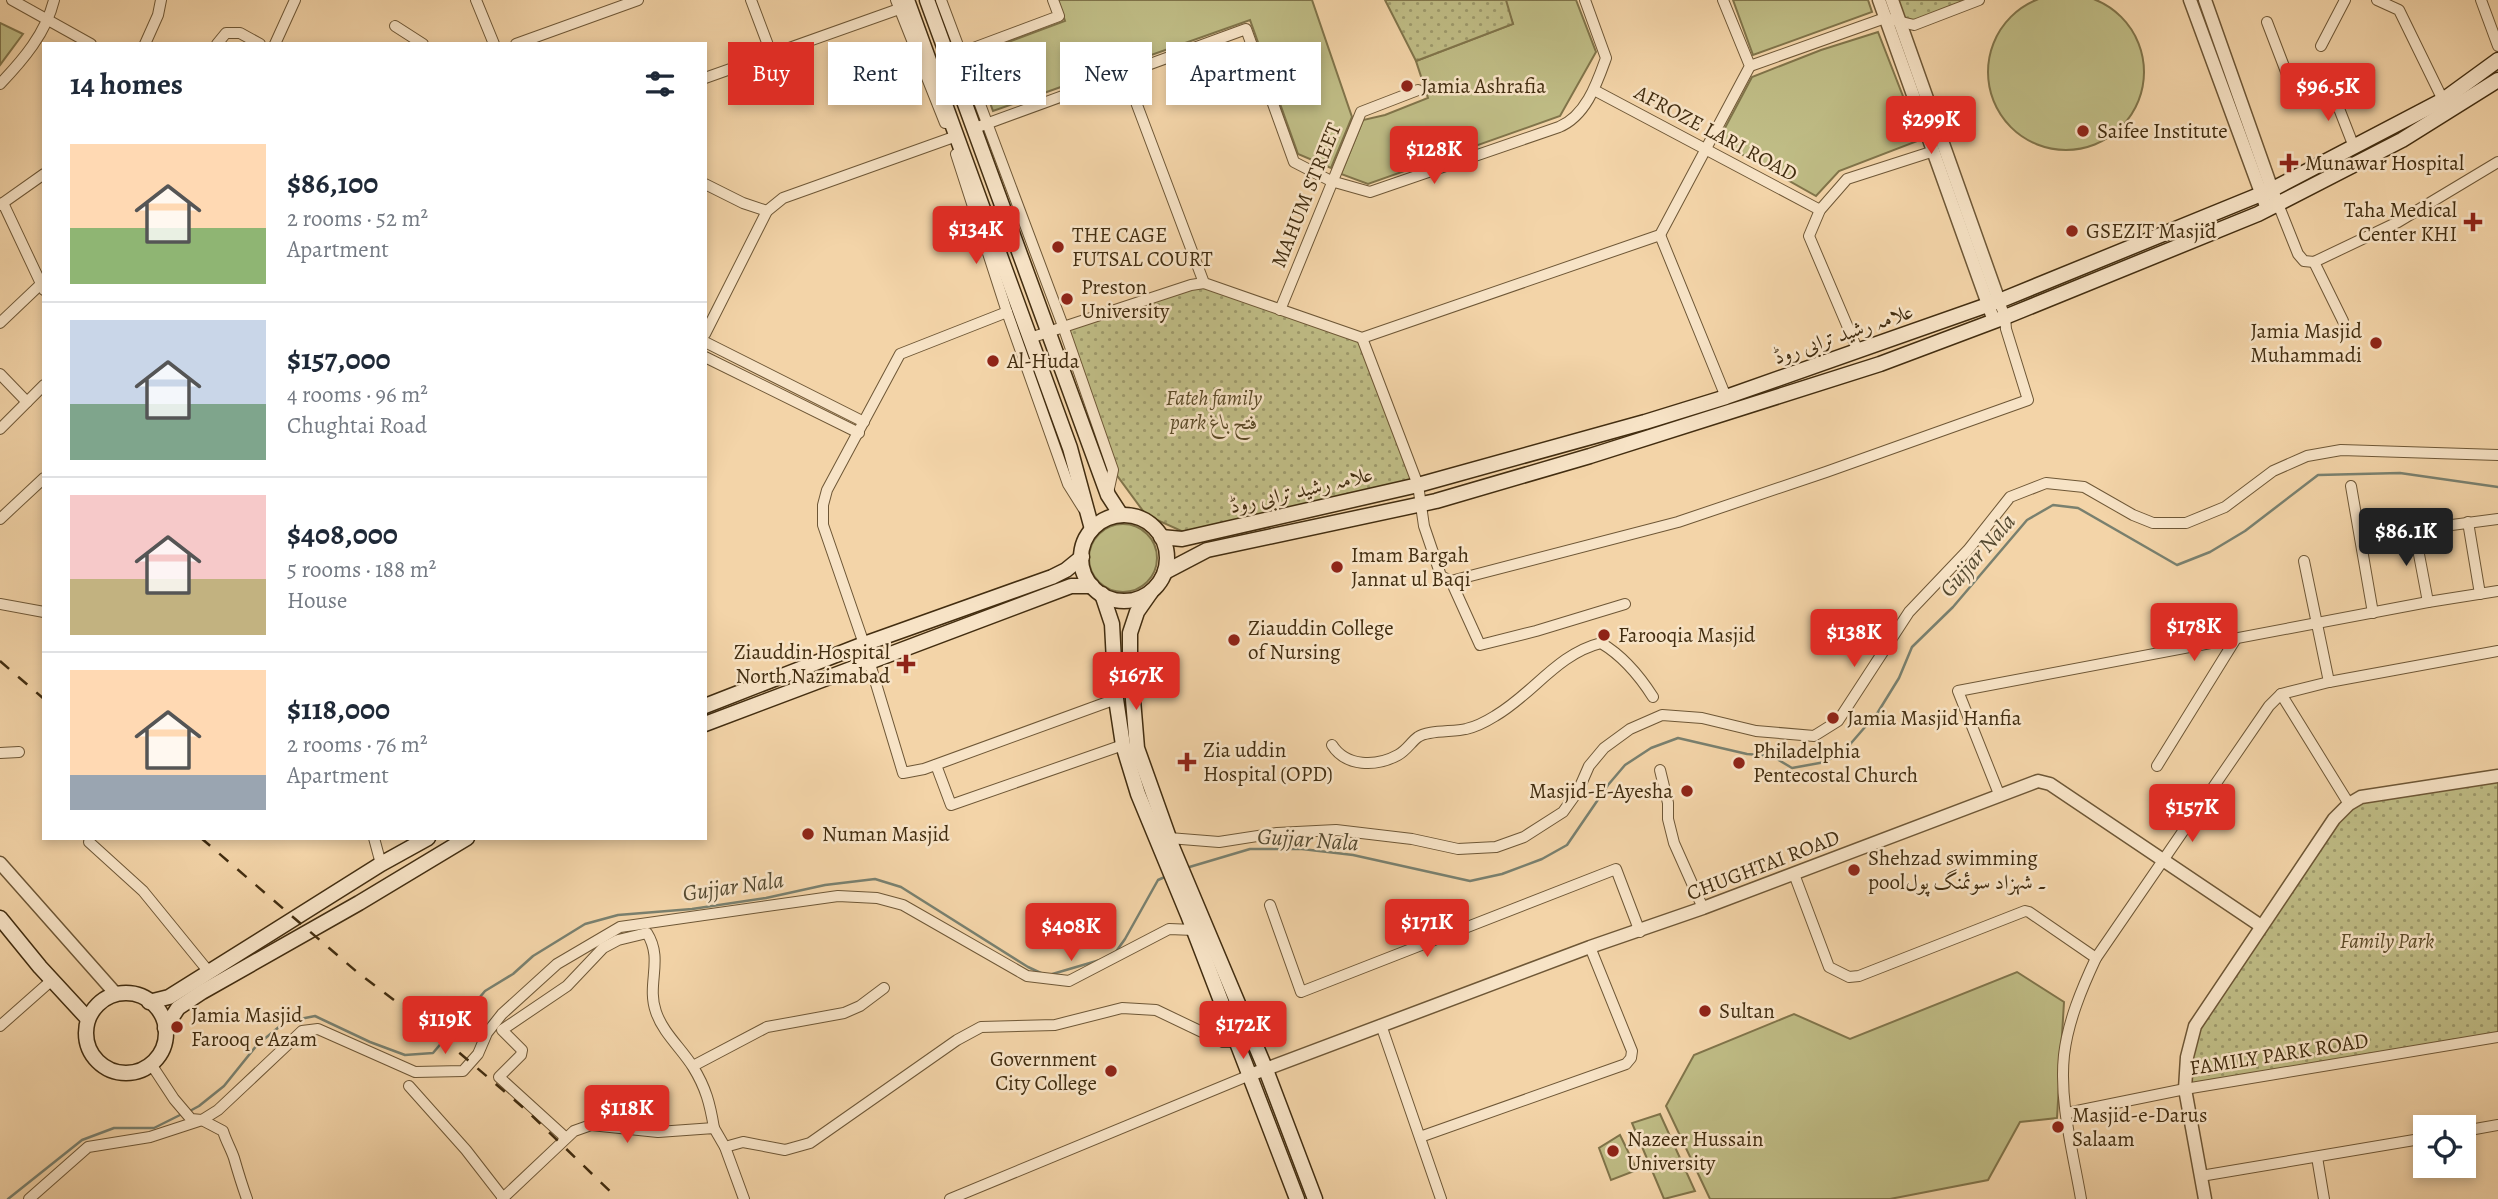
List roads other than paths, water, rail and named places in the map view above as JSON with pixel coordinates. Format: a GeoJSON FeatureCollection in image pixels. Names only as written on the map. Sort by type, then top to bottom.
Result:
{"type":"FeatureCollection","features":[{"type":"Feature","properties":{"kind":"main road"},"geometry":{"type":"LineString","coordinates":[[927,0],[980,126],[1056,329],[1108,495],[1121,515]]}},
{"type":"Feature","properties":{"kind":"main road"},"geometry":{"type":"LineString","coordinates":[[901,3],[1070,448],[1090,523],[1082,557],[1085,574],[1097,590],[1112,624],[1116,699],[1123,745],[1194,913],[1194,930],[1297,1199]]}},
{"type":"Feature","properties":{"kind":"main road","name":"علامہ رشید ترابی روڈ"},"geometry":{"type":"LineString","coordinates":[[1161,537],[1182,539],[1418,485],[1645,422],[1726,397],[1994,303],[2266,192],[2444,100],[2498,60]]}},
{"type":"Feature","properties":{"kind":"main road","name":"علامہ رشید ترابی روڈ"},"geometry":{"type":"LineString","coordinates":[[1165,572],[1207,550],[1422,504],[1590,456],[1880,364],[1999,319],[2272,207],[2402,140],[2498,80]]}},
{"type":"Feature","properties":{"kind":"main road"},"geometry":{"type":"LineString","coordinates":[[1090,523],[1121,515],[1133,516],[1154,527],[1161,537],[1167,560],[1165,572],[1137,612],[1130,633],[1137,748],[1165,841],[1194,913],[1266,1070],[1315,1199]]}},
{"type":"Feature","properties":{"kind":"main road"},"geometry":{"type":"LineString","coordinates":[[707,705],[864,644],[1052,577],[1082,557]]}},
{"type":"Feature","properties":{"kind":"main road"},"geometry":{"type":"LineString","coordinates":[[707,723],[1071,586],[1097,590],[1115,600],[1129,600],[1151,592]]}},
{"type":"Feature","properties":{"kind":"main road"},"geometry":{"type":"LineString","coordinates":[[149,1002],[169,997],[381,864],[424,840]]}},
{"type":"Feature","properties":{"kind":"main road"},"geometry":{"type":"LineString","coordinates":[[165,1028],[178,1008],[202,992],[464,840]]}},
{"type":"Feature","properties":{"kind":"main road"},"geometry":{"type":"LineString","coordinates":[[0,918],[88,1019]]}},
{"type":"Feature","properties":{"kind":"main road"},"geometry":{"type":"LineString","coordinates":[[129,993],[149,1002],[161,1015],[165,1028],[165,1042],[160,1054],[139,1071],[114,1071],[102,1065],[87,1044],[88,1019],[94,1008],[104,999],[116,994],[129,993]]}},
{"type":"Feature","properties":{"kind":"street"},"geometry":{"type":"LineString","coordinates":[[12,0],[88,42]]}},
{"type":"Feature","properties":{"kind":"street"},"geometry":{"type":"LineString","coordinates":[[0,84],[34,44],[48,19],[54,0]]}},
{"type":"Feature","properties":{"kind":"street"},"geometry":{"type":"LineString","coordinates":[[146,42],[158,15],[161,0]]}},
{"type":"Feature","properties":{"kind":"street"},"geometry":{"type":"LineString","coordinates":[[276,42],[295,0]]}},
{"type":"Feature","properties":{"kind":"street"},"geometry":{"type":"LineString","coordinates":[[476,0],[493,42]]}},
{"type":"Feature","properties":{"kind":"street"},"geometry":{"type":"LineString","coordinates":[[522,42],[638,0]]}},
{"type":"Feature","properties":{"kind":"street"},"geometry":{"type":"LineString","coordinates":[[751,0],[767,42]]}},
{"type":"Feature","properties":{"kind":"street"},"geometry":{"type":"LineString","coordinates":[[941,0],[956,42]]}},
{"type":"Feature","properties":{"kind":"street"},"geometry":{"type":"LineString","coordinates":[[989,42],[1059,16],[1053,0]]}},
{"type":"Feature","properties":{"kind":"street"},"geometry":{"type":"LineString","coordinates":[[1152,63],[1246,29],[1294,162],[1331,181],[1370,192],[1559,127],[1573,118],[1594,90],[1606,58],[1585,0]]}},
{"type":"Feature","properties":{"kind":"street"},"geometry":{"type":"LineString","coordinates":[[1723,0],[1750,66]]}},
{"type":"Feature","properties":{"kind":"street"},"geometry":{"type":"LineString","coordinates":[[1879,0],[1934,151],[1994,303]]}},
{"type":"Feature","properties":{"kind":"street"},"geometry":{"type":"LineString","coordinates":[[1451,581],[1678,522],[2028,400],[1892,0]]}},
{"type":"Feature","properties":{"kind":"street"},"geometry":{"type":"LineString","coordinates":[[1030,338],[1191,285],[1204,284],[1362,338],[1660,235],[1750,66],[1885,18],[1914,24],[1979,0]]}},
{"type":"Feature","properties":{"kind":"street"},"geometry":{"type":"LineString","coordinates":[[2190,0],[2272,207],[2304,261],[2314,262],[2398,222],[2498,162]]}},
{"type":"Feature","properties":{"kind":"street"},"geometry":{"type":"LineString","coordinates":[[2204,0],[2266,192]]}},
{"type":"Feature","properties":{"kind":"street"},"geometry":{"type":"LineString","coordinates":[[2321,46],[2345,0]]}},
{"type":"Feature","properties":{"kind":"street"},"geometry":{"type":"LineString","coordinates":[[2377,0],[2399,10],[2444,100]]}},
{"type":"Feature","properties":{"kind":"street"},"geometry":{"type":"LineString","coordinates":[[2481,0],[2498,46]]}},
{"type":"Feature","properties":{"kind":"street"},"geometry":{"type":"LineString","coordinates":[[800,42],[901,3],[951,138],[1007,312],[1068,484],[1090,523]]}},
{"type":"Feature","properties":{"kind":"street"},"geometry":{"type":"LineString","coordinates":[[2267,22],[2296,101],[2300,103],[2368,71]]}},
{"type":"Feature","properties":{"kind":"street"},"geometry":{"type":"LineString","coordinates":[[395,26],[420,42]]}},
{"type":"Feature","properties":{"kind":"street"},"geometry":{"type":"LineString","coordinates":[[219,42],[226,33],[240,33],[256,42]]}},
{"type":"Feature","properties":{"kind":"street"},"geometry":{"type":"LineString","coordinates":[[707,77],[728,69]]}},
{"type":"Feature","properties":{"kind":"street"},"geometry":{"type":"LineString","coordinates":[[2331,88],[2354,147]]}},
{"type":"Feature","properties":{"kind":"street","name":"MAHUM STREET"},"geometry":{"type":"LineString","coordinates":[[1280,310],[1361,112],[1418,90]]}},
{"type":"Feature","properties":{"kind":"street","name":"AFROZE LARI ROAD"},"geometry":{"type":"LineString","coordinates":[[1594,90],[1820,210]]}},
{"type":"Feature","properties":{"kind":"street"},"geometry":{"type":"LineString","coordinates":[[974,105],[980,126],[1060,97]]}},
{"type":"Feature","properties":{"kind":"street"},"geometry":{"type":"LineString","coordinates":[[1137,105],[1204,284]]}},
{"type":"Feature","properties":{"kind":"street"},"geometry":{"type":"LineString","coordinates":[[707,330],[767,211],[783,198],[951,138]]}},
{"type":"Feature","properties":{"kind":"street"},"geometry":{"type":"LineString","coordinates":[[1858,351],[1809,236],[1820,210],[1847,179],[1934,151]]}},
{"type":"Feature","properties":{"kind":"street"},"geometry":{"type":"LineString","coordinates":[[0,323],[42,287],[2,204],[42,175]]}},
{"type":"Feature","properties":{"kind":"street"},"geometry":{"type":"LineString","coordinates":[[707,185],[743,203],[767,211]]}},
{"type":"Feature","properties":{"kind":"street"},"geometry":{"type":"LineString","coordinates":[[1660,235],[1726,397]]}},
{"type":"Feature","properties":{"kind":"street"},"geometry":{"type":"LineString","coordinates":[[2314,262],[2343,321]]}},
{"type":"Feature","properties":{"kind":"street"},"geometry":{"type":"LineString","coordinates":[[1007,312],[900,354],[827,490],[823,525],[870,662],[903,773],[936,765],[1116,699]]}},
{"type":"Feature","properties":{"kind":"street"},"geometry":{"type":"LineString","coordinates":[[1362,338],[1418,485],[1424,526],[1441,576],[1451,581],[1480,645],[1625,604]]}},
{"type":"Feature","properties":{"kind":"street"},"geometry":{"type":"LineString","coordinates":[[707,343],[864,422]]}},
{"type":"Feature","properties":{"kind":"street"},"geometry":{"type":"LineString","coordinates":[[707,358],[859,433]]}},
{"type":"Feature","properties":{"kind":"street"},"geometry":{"type":"LineString","coordinates":[[0,374],[27,402]]}},
{"type":"Feature","properties":{"kind":"street"},"geometry":{"type":"LineString","coordinates":[[0,429],[42,388]]}},
{"type":"Feature","properties":{"kind":"street"},"geometry":{"type":"LineString","coordinates":[[1165,841],[1219,842],[1278,833],[1336,830],[1412,839],[1458,849],[1496,847],[1524,837],[1563,812],[1578,791],[1588,766],[1604,748],[1630,729],[1662,715],[1702,718],[1756,731],[1814,736],[1838,721],[1909,612],[1968,550],[2010,497],[2046,483],[2084,486],[2133,515],[2153,523],[2186,523],[2225,507],[2273,471],[2307,456],[2341,450],[2498,455]]}},
{"type":"Feature","properties":{"kind":"street"},"geometry":{"type":"LineString","coordinates":[[1,515],[42,480]]}},
{"type":"Feature","properties":{"kind":"street"},"geometry":{"type":"LineString","coordinates":[[2351,486],[2373,612]]}},
{"type":"Feature","properties":{"kind":"street"},"geometry":{"type":"LineString","coordinates":[[2360,537],[2498,519]]}},
{"type":"Feature","properties":{"kind":"street"},"geometry":{"type":"LineString","coordinates":[[2468,522],[2480,594]]}},
{"type":"Feature","properties":{"kind":"street"},"geometry":{"type":"LineString","coordinates":[[2414,528],[2428,602]]}},
{"type":"Feature","properties":{"kind":"street"},"geometry":{"type":"LineString","coordinates":[[2304,561],[2329,682]]}},
{"type":"Feature","properties":{"kind":"street"},"geometry":{"type":"LineString","coordinates":[[1999,794],[1958,691],[2373,612],[2498,591]]}},
{"type":"Feature","properties":{"kind":"street"},"geometry":{"type":"LineString","coordinates":[[0,604],[42,612]]}},
{"type":"Feature","properties":{"kind":"street"},"geometry":{"type":"LineString","coordinates":[[2157,766],[2235,640]]}},
{"type":"Feature","properties":{"kind":"street"},"geometry":{"type":"LineString","coordinates":[[1332,745],[1339,756],[1357,763],[1385,761],[1400,754],[1419,736],[1468,729],[1497,715],[1562,660],[1584,647],[1601,643],[1629,665],[1653,697]]}},
{"type":"Feature","properties":{"kind":"street"},"geometry":{"type":"LineString","coordinates":[[2081,1199],[2063,1082],[2064,1053],[2073,1014],[2096,957],[2269,706],[2281,694],[2329,682],[2498,651]]}},
{"type":"Feature","properties":{"kind":"street"},"geometry":{"type":"LineString","coordinates":[[2281,694],[2349,804]]}},
{"type":"Feature","properties":{"kind":"street"},"geometry":{"type":"LineString","coordinates":[[936,765],[951,805],[1123,745]]}},
{"type":"Feature","properties":{"kind":"street"},"geometry":{"type":"LineString","coordinates":[[0,753],[19,752]]}},
{"type":"Feature","properties":{"kind":"street"},"geometry":{"type":"LineString","coordinates":[[1660,770],[1674,843],[1703,908]]}},
{"type":"Feature","properties":{"kind":"street"},"geometry":{"type":"LineString","coordinates":[[2205,1199],[2185,1089],[2187,1057],[2195,1026],[2334,819],[2349,804],[2361,797],[2498,776]]}},
{"type":"Feature","properties":{"kind":"street","name":"CHUGHTAI ROAD"},"geometry":{"type":"LineString","coordinates":[[1250,1075],[1590,947],[1640,932],[2038,781],[2050,784],[2261,926]]}},
{"type":"Feature","properties":{"kind":"street"},"geometry":{"type":"LineString","coordinates":[[375,840],[381,864]]}},
{"type":"Feature","properties":{"kind":"street"},"geometry":{"type":"LineString","coordinates":[[89,842],[143,891],[209,972]]}},
{"type":"Feature","properties":{"kind":"street"},"geometry":{"type":"LineString","coordinates":[[0,863],[116,994]]}},
{"type":"Feature","properties":{"kind":"street"},"geometry":{"type":"LineString","coordinates":[[1270,905],[1301,992],[1616,869],[1640,932]]}},
{"type":"Feature","properties":{"kind":"street"},"geometry":{"type":"LineString","coordinates":[[1794,874],[1829,967],[1849,977],[1859,976],[2025,911],[2096,957]]}},
{"type":"Feature","properties":{"kind":"street"},"geometry":{"type":"LineString","coordinates":[[29,1199],[88,1147],[150,1137],[218,1110],[298,1032],[318,1029],[415,1072],[463,1071],[478,1054],[487,1033],[502,1014],[557,964],[620,928],[838,896],[877,898],[903,905],[1027,976],[1069,981],[1169,929],[1194,930]]}},
{"type":"Feature","properties":{"kind":"street"},"geometry":{"type":"LineString","coordinates":[[566,1138],[499,1077],[521,1055],[522,1050],[502,1030],[567,986],[603,948],[618,940],[647,933],[655,945],[652,993],[656,1014],[693,1066],[708,1095],[714,1128],[725,1147],[744,1199]]}},
{"type":"Feature","properties":{"kind":"street"},"geometry":{"type":"LineString","coordinates":[[1420,1138],[1626,1064],[1632,1051],[1590,947]]}},
{"type":"Feature","properties":{"kind":"street"},"geometry":{"type":"LineString","coordinates":[[0,1026],[52,980]]}},
{"type":"Feature","properties":{"kind":"street"},"geometry":{"type":"LineString","coordinates":[[693,1066],[767,1027],[854,1009],[884,988]]}},
{"type":"Feature","properties":{"kind":"street"},"geometry":{"type":"LineString","coordinates":[[725,1147],[743,1142],[785,1150],[810,1143],[957,1040],[981,1027],[1055,1025],[1110,1010],[1137,1008],[1156,1010],[1223,1042],[1235,1042]]}},
{"type":"Feature","properties":{"kind":"street"},"geometry":{"type":"LineString","coordinates":[[1381,1026],[1441,1199]]}},
{"type":"Feature","properties":{"kind":"street","name":"FAMILY PARK ROAD"},"geometry":{"type":"LineString","coordinates":[[2067,1113],[2185,1089],[2498,1037]]}},
{"type":"Feature","properties":{"kind":"street"},"geometry":{"type":"LineString","coordinates":[[150,1064],[174,1099],[197,1119],[223,1131],[247,1199]]}},
{"type":"Feature","properties":{"kind":"street"},"geometry":{"type":"LineString","coordinates":[[951,1199],[1250,1075]]}},
{"type":"Feature","properties":{"kind":"street"},"geometry":{"type":"LineString","coordinates":[[409,1086],[466,1150],[503,1198],[574,1131],[591,1125],[658,1132],[714,1128]]}},
{"type":"Feature","properties":{"kind":"street"},"geometry":{"type":"LineString","coordinates":[[2476,1129],[2498,1125]]}},
{"type":"Feature","properties":{"kind":"street"},"geometry":{"type":"LineString","coordinates":[[2201,1176],[2413,1140]]}},
{"type":"Feature","properties":{"kind":"street"},"geometry":{"type":"LineString","coordinates":[[2317,1157],[2324,1199]]}},
{"type":"Feature","properties":{"kind":"waterway","name":"Gujjar Nala"},"geometry":{"type":"LineString","coordinates":[[1186,868],[1250,849],[1302,849],[1353,855],[1470,881],[1502,874],[1542,859],[1567,845],[1625,765],[1651,748],[1678,738],[1747,754],[1772,756],[1792,768],[1825,762],[1846,749],[1878,712],[1899,678],[1912,647],[1953,607],[2027,520],[2053,505],[2078,508],[2177,565],[2210,552],[2245,531],[2318,475],[2400,473],[2498,487]]}},
{"type":"Feature","properties":{"kind":"waterway","name":"Gujjar Nala"},"geometry":{"type":"LineString","coordinates":[[1115,953],[1158,880],[1167,876]]}},
{"type":"Feature","properties":{"kind":"waterway","name":"Gujjar Nala"},"geometry":{"type":"LineString","coordinates":[[188,1112],[224,1086],[257,1045],[285,1022],[315,1016],[405,1055],[433,1053],[485,991],[513,974],[533,956],[585,924],[618,915],[692,909],[766,898],[825,885],[875,879],[901,887],[1043,974]]}},
{"type":"Feature","properties":{"kind":"waterway","name":"Gujjar Nala"},"geometry":{"type":"LineString","coordinates":[[1049,975],[1100,960]]}},
{"type":"Feature","properties":{"kind":"waterway","name":"Gujjar Nala"},"geometry":{"type":"LineString","coordinates":[[8,1199],[82,1140],[114,1128],[154,1128],[182,1114]]}},
{"type":"Feature","properties":{"kind":"railway"},"geometry":{"type":"LineString","coordinates":[[0,661],[42,697]]}},
{"type":"Feature","properties":{"kind":"railway"},"geometry":{"type":"LineString","coordinates":[[203,840],[357,972],[427,1025],[526,1110],[618,1199]]}},
{"type":"Feature","properties":{"kind":"place","name":"Jamia Ashrafia"},"geometry":{"type":"Point","coordinates":[1407,86]}},
{"type":"Feature","properties":{"kind":"place","name":"Saifee Institute"},"geometry":{"type":"Point","coordinates":[2083,131]}},
{"type":"Feature","properties":{"kind":"place","name":"Munawar Hospital"},"geometry":{"type":"Point","coordinates":[2289,163]}},
{"type":"Feature","properties":{"kind":"place","name":"Taha Medical Center KHI"},"geometry":{"type":"Point","coordinates":[2473,222]}},
{"type":"Feature","properties":{"kind":"place","name":"GSEZIT Masjid"},"geometry":{"type":"Point","coordinates":[2072,231]}},
{"type":"Feature","properties":{"kind":"place","name":"THE CAGE FUTSAL COURT"},"geometry":{"type":"Point","coordinates":[1058,247]}},
{"type":"Feature","properties":{"kind":"place","name":"Preston University"},"geometry":{"type":"Point","coordinates":[1067,299]}},
{"type":"Feature","properties":{"kind":"place","name":"Jamia Masjid Muhammadi"},"geometry":{"type":"Point","coordinates":[2376,343]}},
{"type":"Feature","properties":{"kind":"place","name":"Al-Huda"},"geometry":{"type":"Point","coordinates":[993,361]}},
{"type":"Feature","properties":{"kind":"place","name":"Imam Bargah Jannat ul Baqi"},"geometry":{"type":"Point","coordinates":[1337,567]}},
{"type":"Feature","properties":{"kind":"place","name":"Farooqia Masjid"},"geometry":{"type":"Point","coordinates":[1604,635]}},
{"type":"Feature","properties":{"kind":"place","name":"Ziauddin College of Nursing"},"geometry":{"type":"Point","coordinates":[1234,640]}},
{"type":"Feature","properties":{"kind":"place","name":"Ziauddin Hospital North Nazimabad"},"geometry":{"type":"Point","coordinates":[906,664]}},
{"type":"Feature","properties":{"kind":"place","name":"Jamia Masjid Hanfia"},"geometry":{"type":"Point","coordinates":[1833,718]}},
{"type":"Feature","properties":{"kind":"place","name":"Zia uddin Hospital (OPD)"},"geometry":{"type":"Point","coordinates":[1187,762]}},
{"type":"Feature","properties":{"kind":"place","name":"Philadelphia Pentecostal Church"},"geometry":{"type":"Point","coordinates":[1739,763]}},
{"type":"Feature","properties":{"kind":"place","name":"Masjid-E-Ayesha"},"geometry":{"type":"Point","coordinates":[1687,791]}},
{"type":"Feature","properties":{"kind":"place","name":"Numan Masjid"},"geometry":{"type":"Point","coordinates":[808,834]}},
{"type":"Feature","properties":{"kind":"place","name":"Shehzad swimming pool۔ شہزاد سوئمنگ پول"},"geometry":{"type":"Point","coordinates":[1854,870]}},
{"type":"Feature","properties":{"kind":"place","name":"Sultan"},"geometry":{"type":"Point","coordinates":[1705,1011]}},
{"type":"Feature","properties":{"kind":"place","name":"Jamia Masjid Farooq e Azam"},"geometry":{"type":"Point","coordinates":[177,1027]}},
{"type":"Feature","properties":{"kind":"place","name":"Government City College"},"geometry":{"type":"Point","coordinates":[1111,1071]}},
{"type":"Feature","properties":{"kind":"place","name":"Masjid-e-Darus Salaam"},"geometry":{"type":"Point","coordinates":[2058,1127]}},
{"type":"Feature","properties":{"kind":"place","name":"Nazeer Hussain University"},"geometry":{"type":"Point","coordinates":[1613,1151]}},
{"type":"Feature","properties":{"kind":"park label","name":"Fateh family park فتح باغ"},"geometry":{"type":"Point","coordinates":[1214,410]}},
{"type":"Feature","properties":{"kind":"park label","name":"Family Park"},"geometry":{"type":"Point","coordinates":[2387,941]}}]}
